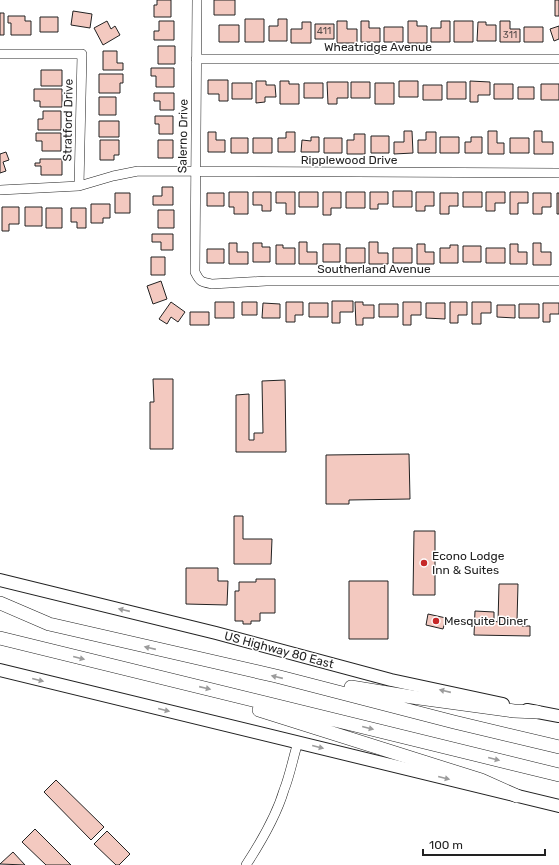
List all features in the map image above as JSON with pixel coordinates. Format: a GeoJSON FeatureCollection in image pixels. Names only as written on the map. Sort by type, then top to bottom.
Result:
{"type":"FeatureCollection","features":[{"type":"Feature","properties":{"kind":"highway"},"geometry":{"type":"LineString","coordinates":[[0,603],[49,624]]}},
{"type":"Feature","properties":{"kind":"highway"},"geometry":{"type":"LineString","coordinates":[[0,612],[315,686],[454,722],[559,747]]}},
{"type":"Feature","properties":{"kind":"highway"},"geometry":{"type":"LineString","coordinates":[[0,638],[559,775]]}},
{"type":"Feature","properties":{"kind":"highway"},"geometry":{"type":"LineString","coordinates":[[315,686],[354,687],[435,701],[514,711],[538,712]]}},
{"type":"Feature","properties":{"kind":"highway"},"geometry":{"type":"LineString","coordinates":[[221,692],[251,707],[481,780],[517,796]]}},
{"type":"Feature","properties":{"kind":"main road","name":"US Highway 80 East"},"geometry":{"type":"LineString","coordinates":[[0,580],[216,633],[391,680],[559,716]]}},
{"type":"Feature","properties":{"kind":"main road"},"geometry":{"type":"LineString","coordinates":[[0,670],[559,806]]}},
{"type":"Feature","properties":{"kind":"street","name":"Salerno Drive"},"geometry":{"type":"LineString","coordinates":[[194,272],[197,0]]}},
{"type":"Feature","properties":{"kind":"street","name":"Stratford Drive"},"geometry":{"type":"LineString","coordinates":[[0,54],[82,54],[79,186]]}},
{"type":"Feature","properties":{"kind":"street","name":"Wheatridge Avenue"},"geometry":{"type":"LineString","coordinates":[[196,60],[559,60]]}},
{"type":"Feature","properties":{"kind":"street","name":"Ripplewood Drive"},"geometry":{"type":"LineString","coordinates":[[0,190],[79,186],[138,170],[559,173]]}},
{"type":"Feature","properties":{"kind":"street","name":"Southerland Avenue"},"geometry":{"type":"LineString","coordinates":[[194,272],[203,283],[212,284],[266,280],[559,281]]}},
{"type":"Feature","properties":{"kind":"street"},"geometry":{"type":"LineString","coordinates":[[246,865],[274,816],[284,791],[298,742]]}},
{"type":"Feature","properties":{"kind":"building"},"geometry":{"type":"Polygon","coordinates":[[[157,0],[171,0],[171,17],[154,17],[154,5],[157,5],[157,0]]]}},
{"type":"Feature","properties":{"kind":"building"},"geometry":{"type":"Polygon","coordinates":[[[214,0],[235,0],[235,15],[214,15],[214,0]]]}},
{"type":"Feature","properties":{"kind":"building"},"geometry":{"type":"Polygon","coordinates":[[[555,0],[559,0],[559,16],[555,16],[555,0]]]}},
{"type":"Feature","properties":{"kind":"building"},"geometry":{"type":"Polygon","coordinates":[[[73,11],[92,14],[90,28],[71,25],[73,11]]]}},
{"type":"Feature","properties":{"kind":"building"},"geometry":{"type":"Polygon","coordinates":[[[0,13],[4,13],[4,35],[0,35],[0,13]]]}},
{"type":"Feature","properties":{"kind":"building"},"geometry":{"type":"Polygon","coordinates":[[[8,16],[25,16],[25,21],[31,21],[31,35],[11,35],[11,23],[8,23],[8,16]]]}},
{"type":"Feature","properties":{"kind":"building"},"geometry":{"type":"Polygon","coordinates":[[[40,17],[58,17],[58,32],[40,32],[40,17]]]}},
{"type":"Feature","properties":{"kind":"building"},"geometry":{"type":"Polygon","coordinates":[[[245,19],[264,19],[264,42],[245,42],[245,19]]]}},
{"type":"Feature","properties":{"kind":"building"},"geometry":{"type":"Polygon","coordinates":[[[278,19],[287,19],[287,41],[269,41],[269,26],[278,26],[278,19]]]}},
{"type":"Feature","properties":{"kind":"building"},"geometry":{"type":"Polygon","coordinates":[[[107,21],[111,29],[115,26],[120,35],[103,45],[94,28],[107,21]]]}},
{"type":"Feature","properties":{"kind":"building"},"geometry":{"type":"Polygon","coordinates":[[[159,21],[174,21],[174,40],[154,40],[154,31],[159,31],[159,21]]]}},
{"type":"Feature","properties":{"kind":"building"},"geometry":{"type":"Polygon","coordinates":[[[337,21],[347,21],[347,29],[357,29],[357,43],[337,43],[337,21]]]}},
{"type":"Feature","properties":{"kind":"building"},"geometry":{"type":"Polygon","coordinates":[[[361,21],[369,21],[369,28],[380,28],[380,42],[361,42],[361,21]]]}},
{"type":"Feature","properties":{"kind":"building"},"geometry":{"type":"Polygon","coordinates":[[[408,21],[417,21],[417,26],[427,26],[427,43],[408,43],[408,21]]]}},
{"type":"Feature","properties":{"kind":"building"},"geometry":{"type":"Polygon","coordinates":[[[441,21],[450,21],[450,42],[431,42],[431,28],[441,28],[441,21]]]}},
{"type":"Feature","properties":{"kind":"building"},"geometry":{"type":"Polygon","coordinates":[[[454,21],[473,21],[473,42],[454,42],[454,21]]]}},
{"type":"Feature","properties":{"kind":"building"},"geometry":{"type":"Polygon","coordinates":[[[500,21],[510,21],[510,29],[520,29],[520,42],[500,42],[500,21]]]}},
{"type":"Feature","properties":{"kind":"building"},"geometry":{"type":"Polygon","coordinates":[[[302,22],[311,22],[311,43],[291,43],[291,29],[302,29],[302,22]]]}},
{"type":"Feature","properties":{"kind":"building"},"geometry":{"type":"Polygon","coordinates":[[[478,22],[486,22],[486,25],[496,25],[496,41],[477,41],[478,22]]]}},
{"type":"Feature","properties":{"kind":"building"},"geometry":{"type":"Polygon","coordinates":[[[315,24],[334,24],[334,39],[315,39],[315,24]]]}},
{"type":"Feature","properties":{"kind":"building"},"geometry":{"type":"Polygon","coordinates":[[[219,25],[239,25],[239,42],[219,42],[219,25]]]}},
{"type":"Feature","properties":{"kind":"building"},"geometry":{"type":"Polygon","coordinates":[[[559,26],[559,39],[554,41],[550,29],[559,26]]]}},
{"type":"Feature","properties":{"kind":"building"},"geometry":{"type":"Polygon","coordinates":[[[384,27],[403,27],[403,42],[384,42],[384,27]]]}},
{"type":"Feature","properties":{"kind":"building"},"geometry":{"type":"Polygon","coordinates":[[[524,27],[543,27],[543,42],[524,42],[524,27]]]}},
{"type":"Feature","properties":{"kind":"building"},"geometry":{"type":"Polygon","coordinates":[[[158,46],[175,46],[175,64],[158,64],[158,46]]]}},
{"type":"Feature","properties":{"kind":"building"},"geometry":{"type":"Polygon","coordinates":[[[103,51],[117,51],[117,63],[123,63],[123,70],[103,70],[103,51]]]}},
{"type":"Feature","properties":{"kind":"building"},"geometry":{"type":"Polygon","coordinates":[[[151,68],[174,68],[174,87],[156,87],[156,76],[151,76],[151,68]]]}},
{"type":"Feature","properties":{"kind":"building"},"geometry":{"type":"Polygon","coordinates":[[[41,70],[62,70],[62,86],[41,86],[41,70]]]}},
{"type":"Feature","properties":{"kind":"building"},"geometry":{"type":"Polygon","coordinates":[[[99,74],[123,74],[123,83],[120,83],[120,93],[99,93],[99,74]]]}},
{"type":"Feature","properties":{"kind":"building"},"geometry":{"type":"Polygon","coordinates":[[[208,80],[228,80],[228,101],[219,101],[219,94],[208,94],[208,80]]]}},
{"type":"Feature","properties":{"kind":"building"},"geometry":{"type":"Polygon","coordinates":[[[256,81],[266,81],[266,85],[275,85],[276,97],[265,97],[265,102],[256,103],[256,81]]]}},
{"type":"Feature","properties":{"kind":"building"},"geometry":{"type":"Polygon","coordinates":[[[280,81],[289,81],[289,84],[299,84],[299,104],[280,104],[280,81]]]}},
{"type":"Feature","properties":{"kind":"building"},"geometry":{"type":"Polygon","coordinates":[[[399,81],[418,81],[418,97],[399,97],[399,81]]]}},
{"type":"Feature","properties":{"kind":"building"},"geometry":{"type":"Polygon","coordinates":[[[470,81],[490,82],[490,95],[478,95],[478,102],[470,102],[470,81]]]}},
{"type":"Feature","properties":{"kind":"building"},"geometry":{"type":"Polygon","coordinates":[[[327,82],[348,82],[348,98],[337,98],[337,104],[328,104],[327,82]]]}},
{"type":"Feature","properties":{"kind":"building"},"geometry":{"type":"Polygon","coordinates":[[[351,82],[370,82],[370,98],[351,98],[351,82]]]}},
{"type":"Feature","properties":{"kind":"building"},"geometry":{"type":"Polygon","coordinates":[[[447,82],[466,82],[466,99],[447,99],[447,82]]]}},
{"type":"Feature","properties":{"kind":"building"},"geometry":{"type":"Polygon","coordinates":[[[232,83],[252,83],[252,99],[232,99],[232,83]]]}},
{"type":"Feature","properties":{"kind":"building"},"geometry":{"type":"Polygon","coordinates":[[[304,83],[323,83],[323,98],[304,98],[304,83]]]}},
{"type":"Feature","properties":{"kind":"building"},"geometry":{"type":"Polygon","coordinates":[[[375,83],[394,83],[394,104],[375,104],[375,83]]]}},
{"type":"Feature","properties":{"kind":"building"},"geometry":{"type":"Polygon","coordinates":[[[494,84],[513,84],[513,99],[494,99],[494,84]]]}},
{"type":"Feature","properties":{"kind":"building"},"geometry":{"type":"Polygon","coordinates":[[[541,84],[559,84],[559,100],[541,100],[541,84]]]}},
{"type":"Feature","properties":{"kind":"building"},"geometry":{"type":"Polygon","coordinates":[[[423,85],[442,85],[442,100],[423,100],[423,85]]]}},
{"type":"Feature","properties":{"kind":"building"},"geometry":{"type":"Polygon","coordinates":[[[518,87],[534,87],[534,99],[518,99],[518,87]]]}},
{"type":"Feature","properties":{"kind":"building"},"geometry":{"type":"Polygon","coordinates":[[[34,89],[62,89],[62,107],[40,107],[40,101],[34,101],[34,89]]]}},
{"type":"Feature","properties":{"kind":"building"},"geometry":{"type":"Polygon","coordinates":[[[154,93],[174,93],[174,110],[160,110],[160,101],[154,101],[154,93]]]}},
{"type":"Feature","properties":{"kind":"building"},"geometry":{"type":"Polygon","coordinates":[[[99,97],[116,97],[116,115],[99,115],[99,97]]]}},
{"type":"Feature","properties":{"kind":"building"},"geometry":{"type":"Polygon","coordinates":[[[43,111],[61,111],[61,130],[38,130],[38,119],[43,119],[43,111]]]}},
{"type":"Feature","properties":{"kind":"building"},"geometry":{"type":"Polygon","coordinates":[[[155,116],[173,116],[173,134],[159,134],[159,124],[155,124],[155,116]]]}},
{"type":"Feature","properties":{"kind":"building"},"geometry":{"type":"Polygon","coordinates":[[[99,121],[119,121],[119,137],[99,137],[99,121]]]}},
{"type":"Feature","properties":{"kind":"building"},"geometry":{"type":"Polygon","coordinates":[[[404,131],[412,131],[413,153],[394,154],[394,142],[404,142],[404,131]]]}},
{"type":"Feature","properties":{"kind":"building"},"geometry":{"type":"Polygon","coordinates":[[[488,131],[497,131],[497,143],[504,143],[504,154],[488,154],[488,131]]]}},
{"type":"Feature","properties":{"kind":"building"},"geometry":{"type":"Polygon","coordinates":[[[534,131],[542,131],[542,142],[553,142],[553,154],[534,154],[534,131]]]}},
{"type":"Feature","properties":{"kind":"building"},"geometry":{"type":"Polygon","coordinates":[[[208,132],[216,132],[216,140],[225,140],[225,152],[208,152],[208,132]]]}},
{"type":"Feature","properties":{"kind":"building"},"geometry":{"type":"Polygon","coordinates":[[[286,132],[295,132],[295,152],[278,152],[278,138],[286,138],[286,132]]]}},
{"type":"Feature","properties":{"kind":"building"},"geometry":{"type":"Polygon","coordinates":[[[426,132],[436,132],[436,153],[418,153],[418,140],[426,140],[426,132]]]}},
{"type":"Feature","properties":{"kind":"building"},"geometry":{"type":"Polygon","coordinates":[[[36,133],[61,133],[61,151],[42,151],[42,141],[36,141],[36,133]]]}},
{"type":"Feature","properties":{"kind":"building"},"geometry":{"type":"Polygon","coordinates":[[[354,134],[365,134],[365,154],[347,154],[347,140],[354,140],[354,134]]]}},
{"type":"Feature","properties":{"kind":"building"},"geometry":{"type":"Polygon","coordinates":[[[371,136],[389,136],[389,153],[371,153],[371,136]]]}},
{"type":"Feature","properties":{"kind":"building"},"geometry":{"type":"Polygon","coordinates":[[[311,137],[319,137],[319,152],[301,152],[302,140],[311,141],[311,137]]]}},
{"type":"Feature","properties":{"kind":"building"},"geometry":{"type":"Polygon","coordinates":[[[440,137],[459,137],[459,153],[440,153],[440,137]]]}},
{"type":"Feature","properties":{"kind":"building"},"geometry":{"type":"Polygon","coordinates":[[[471,137],[482,137],[482,153],[465,153],[465,142],[471,142],[471,137]]]}},
{"type":"Feature","properties":{"kind":"building"},"geometry":{"type":"Polygon","coordinates":[[[231,138],[248,138],[248,153],[231,153],[231,138]]]}},
{"type":"Feature","properties":{"kind":"building"},"geometry":{"type":"Polygon","coordinates":[[[253,138],[272,138],[272,153],[253,153],[253,138]]]}},
{"type":"Feature","properties":{"kind":"building"},"geometry":{"type":"Polygon","coordinates":[[[324,138],[342,138],[342,153],[324,153],[324,138]]]}},
{"type":"Feature","properties":{"kind":"building"},"geometry":{"type":"Polygon","coordinates":[[[510,138],[529,138],[529,153],[510,153],[510,138]]]}},
{"type":"Feature","properties":{"kind":"building"},"geometry":{"type":"Polygon","coordinates":[[[100,140],[119,140],[119,155],[114,155],[114,160],[100,160],[100,140]]]}},
{"type":"Feature","properties":{"kind":"building"},"geometry":{"type":"Polygon","coordinates":[[[158,140],[173,140],[173,158],[158,158],[158,140]]]}},
{"type":"Feature","properties":{"kind":"building"},"geometry":{"type":"Polygon","coordinates":[[[6,152],[9,160],[3,162],[6,171],[0,173],[0,154],[6,152]]]}},
{"type":"Feature","properties":{"kind":"building"},"geometry":{"type":"Polygon","coordinates":[[[40,159],[62,159],[62,175],[41,175],[41,166],[35,166],[35,163],[40,163],[40,159]]]}},
{"type":"Feature","properties":{"kind":"building"},"geometry":{"type":"Polygon","coordinates":[[[162,187],[173,187],[173,205],[153,205],[153,196],[162,196],[162,187]]]}},
{"type":"Feature","properties":{"kind":"building"},"geometry":{"type":"Polygon","coordinates":[[[393,191],[412,191],[412,207],[393,207],[393,191]]]}},
{"type":"Feature","properties":{"kind":"building"},"geometry":{"type":"Polygon","coordinates":[[[229,192],[248,192],[248,214],[234,214],[234,207],[229,207],[229,192]]]}},
{"type":"Feature","properties":{"kind":"building"},"geometry":{"type":"Polygon","coordinates":[[[253,192],[271,192],[271,211],[262,211],[262,205],[253,205],[253,192]]]}},
{"type":"Feature","properties":{"kind":"building"},"geometry":{"type":"Polygon","coordinates":[[[276,192],[295,192],[295,214],[286,214],[286,203],[276,203],[276,192]]]}},
{"type":"Feature","properties":{"kind":"building"},"geometry":{"type":"Polygon","coordinates":[[[299,192],[318,192],[318,207],[299,207],[299,192]]]}},
{"type":"Feature","properties":{"kind":"building"},"geometry":{"type":"Polygon","coordinates":[[[323,192],[341,192],[341,208],[331,208],[331,215],[323,215],[323,192]]]}},
{"type":"Feature","properties":{"kind":"building"},"geometry":{"type":"Polygon","coordinates":[[[346,192],[365,192],[365,208],[346,208],[346,192]]]}},
{"type":"Feature","properties":{"kind":"building"},"geometry":{"type":"Polygon","coordinates":[[[370,192],[388,192],[388,204],[378,204],[378,209],[370,209],[370,192]]]}},
{"type":"Feature","properties":{"kind":"building"},"geometry":{"type":"Polygon","coordinates":[[[416,192],[434,192],[434,206],[425,206],[425,211],[416,211],[416,192]]]}},
{"type":"Feature","properties":{"kind":"building"},"geometry":{"type":"Polygon","coordinates":[[[463,192],[482,192],[482,207],[463,207],[463,192]]]}},
{"type":"Feature","properties":{"kind":"building"},"geometry":{"type":"Polygon","coordinates":[[[486,192],[505,192],[505,203],[495,203],[495,211],[486,211],[486,192]]]}},
{"type":"Feature","properties":{"kind":"building"},"geometry":{"type":"Polygon","coordinates":[[[510,192],[528,192],[528,203],[518,203],[518,214],[510,214],[510,192]]]}},
{"type":"Feature","properties":{"kind":"building"},"geometry":{"type":"Polygon","coordinates":[[[115,193],[130,193],[130,213],[115,213],[115,193]]]}},
{"type":"Feature","properties":{"kind":"building"},"geometry":{"type":"Polygon","coordinates":[[[207,193],[224,193],[224,206],[207,206],[207,193]]]}},
{"type":"Feature","properties":{"kind":"building"},"geometry":{"type":"Polygon","coordinates":[[[440,193],[458,193],[458,206],[449,206],[449,214],[440,214],[440,193]]]}},
{"type":"Feature","properties":{"kind":"building"},"geometry":{"type":"Polygon","coordinates":[[[533,193],[551,193],[551,207],[542,207],[542,214],[533,214],[533,193]]]}},
{"type":"Feature","properties":{"kind":"building"},"geometry":{"type":"Polygon","coordinates":[[[557,193],[559,193],[559,214],[557,214],[557,193]]]}},
{"type":"Feature","properties":{"kind":"building"},"geometry":{"type":"Polygon","coordinates":[[[91,204],[110,204],[110,218],[103,218],[103,223],[91,223],[91,204]]]}},
{"type":"Feature","properties":{"kind":"building"},"geometry":{"type":"Polygon","coordinates":[[[2,207],[19,207],[19,224],[9,224],[9,231],[2,231],[2,207]]]}},
{"type":"Feature","properties":{"kind":"building"},"geometry":{"type":"Polygon","coordinates":[[[25,207],[42,207],[42,226],[25,226],[25,207]]]}},
{"type":"Feature","properties":{"kind":"building"},"geometry":{"type":"Polygon","coordinates":[[[46,208],[62,208],[62,228],[46,228],[46,208]]]}},
{"type":"Feature","properties":{"kind":"building"},"geometry":{"type":"Polygon","coordinates":[[[71,208],[86,208],[86,228],[77,228],[77,222],[71,222],[71,208]]]}},
{"type":"Feature","properties":{"kind":"building"},"geometry":{"type":"Polygon","coordinates":[[[158,210],[174,210],[174,228],[158,228],[158,210]]]}},
{"type":"Feature","properties":{"kind":"building"},"geometry":{"type":"Polygon","coordinates":[[[152,234],[173,234],[173,250],[161,250],[161,242],[152,242],[152,234]]]}},
{"type":"Feature","properties":{"kind":"building"},"geometry":{"type":"Polygon","coordinates":[[[299,242],[307,242],[307,252],[317,252],[317,264],[299,264],[299,242]]]}},
{"type":"Feature","properties":{"kind":"building"},"geometry":{"type":"Polygon","coordinates":[[[369,242],[378,242],[378,253],[388,253],[388,264],[369,264],[369,242]]]}},
{"type":"Feature","properties":{"kind":"building"},"geometry":{"type":"Polygon","coordinates":[[[229,243],[237,243],[237,252],[248,252],[248,264],[229,264],[229,243]]]}},
{"type":"Feature","properties":{"kind":"building"},"geometry":{"type":"Polygon","coordinates":[[[253,243],[262,243],[262,247],[270,247],[270,262],[253,262],[253,243]]]}},
{"type":"Feature","properties":{"kind":"building"},"geometry":{"type":"Polygon","coordinates":[[[533,243],[541,243],[541,252],[551,252],[551,265],[533,265],[533,243]]]}},
{"type":"Feature","properties":{"kind":"building"},"geometry":{"type":"Polygon","coordinates":[[[323,244],[340,244],[340,262],[323,262],[323,244]]]}},
{"type":"Feature","properties":{"kind":"building"},"geometry":{"type":"Polygon","coordinates":[[[417,244],[425,244],[425,252],[434,252],[434,264],[417,264],[417,244]]]}},
{"type":"Feature","properties":{"kind":"building"},"geometry":{"type":"Polygon","coordinates":[[[510,244],[518,244],[518,252],[527,252],[527,264],[510,264],[510,244]]]}},
{"type":"Feature","properties":{"kind":"building"},"geometry":{"type":"Polygon","coordinates":[[[276,245],[283,245],[283,248],[295,248],[295,264],[276,264],[276,245]]]}},
{"type":"Feature","properties":{"kind":"building"},"geometry":{"type":"Polygon","coordinates":[[[450,245],[458,245],[458,263],[440,263],[440,248],[450,248],[450,245]]]}},
{"type":"Feature","properties":{"kind":"building"},"geometry":{"type":"Polygon","coordinates":[[[463,246],[481,246],[481,262],[463,262],[463,246]]]}},
{"type":"Feature","properties":{"kind":"building"},"geometry":{"type":"Polygon","coordinates":[[[346,248],[365,248],[365,263],[346,263],[346,248]]]}},
{"type":"Feature","properties":{"kind":"building"},"geometry":{"type":"Polygon","coordinates":[[[393,248],[412,248],[412,263],[393,263],[393,248]]]}},
{"type":"Feature","properties":{"kind":"building"},"geometry":{"type":"Polygon","coordinates":[[[486,248],[505,248],[505,263],[486,263],[486,248]]]}},
{"type":"Feature","properties":{"kind":"building"},"geometry":{"type":"Polygon","coordinates":[[[207,249],[224,249],[224,263],[207,263],[207,249]]]}},
{"type":"Feature","properties":{"kind":"building"},"geometry":{"type":"Polygon","coordinates":[[[151,257],[165,257],[165,275],[151,275],[151,257]]]}},
{"type":"Feature","properties":{"kind":"building"},"geometry":{"type":"Polygon","coordinates":[[[161,281],[167,299],[153,304],[147,286],[161,281]]]}},
{"type":"Feature","properties":{"kind":"building"},"geometry":{"type":"Polygon","coordinates":[[[332,301],[353,301],[353,312],[340,312],[340,323],[332,323],[332,301]]]}},
{"type":"Feature","properties":{"kind":"building"},"geometry":{"type":"Polygon","coordinates":[[[171,302],[185,312],[178,322],[171,317],[167,324],[159,319],[171,302]]]}},
{"type":"Feature","properties":{"kind":"building"},"geometry":{"type":"Polygon","coordinates":[[[215,302],[234,302],[234,318],[215,318],[215,302]]]}},
{"type":"Feature","properties":{"kind":"building"},"geometry":{"type":"Polygon","coordinates":[[[242,302],[257,302],[257,315],[242,315],[242,302]]]}},
{"type":"Feature","properties":{"kind":"building"},"geometry":{"type":"Polygon","coordinates":[[[286,302],[303,302],[303,315],[295,315],[295,322],[286,322],[286,302]]]}},
{"type":"Feature","properties":{"kind":"building"},"geometry":{"type":"Polygon","coordinates":[[[355,302],[363,302],[363,305],[374,305],[374,318],[363,318],[363,325],[356,325],[355,302]]]}},
{"type":"Feature","properties":{"kind":"building"},"geometry":{"type":"Polygon","coordinates":[[[403,302],[421,302],[421,315],[411,315],[411,325],[403,325],[403,302]]]}},
{"type":"Feature","properties":{"kind":"building"},"geometry":{"type":"Polygon","coordinates":[[[450,302],[467,302],[467,315],[458,315],[458,323],[450,323],[450,302]]]}},
{"type":"Feature","properties":{"kind":"building"},"geometry":{"type":"Polygon","coordinates":[[[472,302],[491,302],[491,313],[481,313],[481,324],[472,324],[472,302]]]}},
{"type":"Feature","properties":{"kind":"building"},"geometry":{"type":"Polygon","coordinates":[[[263,303],[280,304],[280,318],[262,318],[263,303]]]}},
{"type":"Feature","properties":{"kind":"building"},"geometry":{"type":"Polygon","coordinates":[[[309,303],[328,303],[328,317],[309,317],[309,303]]]}},
{"type":"Feature","properties":{"kind":"building"},"geometry":{"type":"Polygon","coordinates":[[[426,303],[445,303],[445,319],[426,318],[426,303]]]}},
{"type":"Feature","properties":{"kind":"building"},"geometry":{"type":"Polygon","coordinates":[[[543,303],[559,303],[559,314],[550,314],[550,322],[543,322],[543,303]]]}},
{"type":"Feature","properties":{"kind":"building"},"geometry":{"type":"Polygon","coordinates":[[[379,304],[398,304],[398,317],[379,317],[379,304]]]}},
{"type":"Feature","properties":{"kind":"building"},"geometry":{"type":"Polygon","coordinates":[[[519,304],[539,304],[539,318],[519,318],[519,304]]]}},
{"type":"Feature","properties":{"kind":"building"},"geometry":{"type":"Polygon","coordinates":[[[497,305],[515,305],[515,318],[497,317],[497,305]]]}},
{"type":"Feature","properties":{"kind":"building"},"geometry":{"type":"Polygon","coordinates":[[[190,312],[209,312],[209,325],[190,325],[190,312]]]}},
{"type":"Feature","properties":{"kind":"building"},"geometry":{"type":"Polygon","coordinates":[[[153,379],[173,379],[173,449],[150,449],[150,402],[154,402],[153,379]]]}},
{"type":"Feature","properties":{"kind":"building"},"geometry":{"type":"Polygon","coordinates":[[[285,380],[286,452],[236,452],[236,395],[249,394],[249,440],[254,440],[254,433],[263,433],[262,381],[285,380]]]}},
{"type":"Feature","properties":{"kind":"building"},"geometry":{"type":"Polygon","coordinates":[[[409,454],[410,499],[349,500],[349,504],[326,504],[326,455],[409,454]]]}},
{"type":"Feature","properties":{"kind":"building"},"geometry":{"type":"Polygon","coordinates":[[[234,516],[243,516],[243,539],[272,539],[271,564],[234,564],[234,516]]]}},
{"type":"Feature","properties":{"kind":"building","name":"Econo Lodge Inn & Suites"},"geometry":{"type":"Polygon","coordinates":[[[414,531],[435,531],[435,595],[413,595],[414,531]]]}},
{"type":"Feature","properties":{"kind":"building"},"geometry":{"type":"Polygon","coordinates":[[[186,568],[218,568],[218,581],[228,581],[227,605],[186,604],[186,568]]]}},
{"type":"Feature","properties":{"kind":"building"},"geometry":{"type":"Polygon","coordinates":[[[256,579],[275,579],[275,613],[260,613],[260,621],[251,621],[251,624],[243,624],[243,621],[235,621],[235,591],[239,591],[239,582],[256,582],[256,579]]]}},
{"type":"Feature","properties":{"kind":"building"},"geometry":{"type":"Polygon","coordinates":[[[349,581],[388,581],[388,639],[349,639],[349,581]]]}},
{"type":"Feature","properties":{"kind":"building"},"geometry":{"type":"Polygon","coordinates":[[[499,584],[518,584],[517,621],[522,621],[522,626],[530,626],[530,636],[474,635],[475,611],[494,612],[494,621],[498,622],[499,584]]]}},
{"type":"Feature","properties":{"kind":"building","name":"Mesquite Diner"},"geometry":{"type":"Polygon","coordinates":[[[428,614],[446,618],[443,629],[426,625],[428,614]]]}},
{"type":"Feature","properties":{"kind":"building"},"geometry":{"type":"Polygon","coordinates":[[[56,780],[104,827],[91,840],[44,792],[56,780]]]}},
{"type":"Feature","properties":{"kind":"building"},"geometry":{"type":"Polygon","coordinates":[[[35,829],[71,865],[46,865],[22,842],[35,829]]]}},
{"type":"Feature","properties":{"kind":"building"},"geometry":{"type":"Polygon","coordinates":[[[107,831],[130,854],[119,865],[116,865],[94,844],[107,831]]]}},
{"type":"Feature","properties":{"kind":"building"},"geometry":{"type":"Polygon","coordinates":[[[13,852],[25,865],[0,864],[13,852]]]}},
{"type":"Feature","properties":{"kind":"place","name":"Econo Lodge Inn & Suites"},"geometry":{"type":"Point","coordinates":[424,563]}},
{"type":"Feature","properties":{"kind":"place","name":"Mesquite Diner"},"geometry":{"type":"Point","coordinates":[436,621]}}]}
